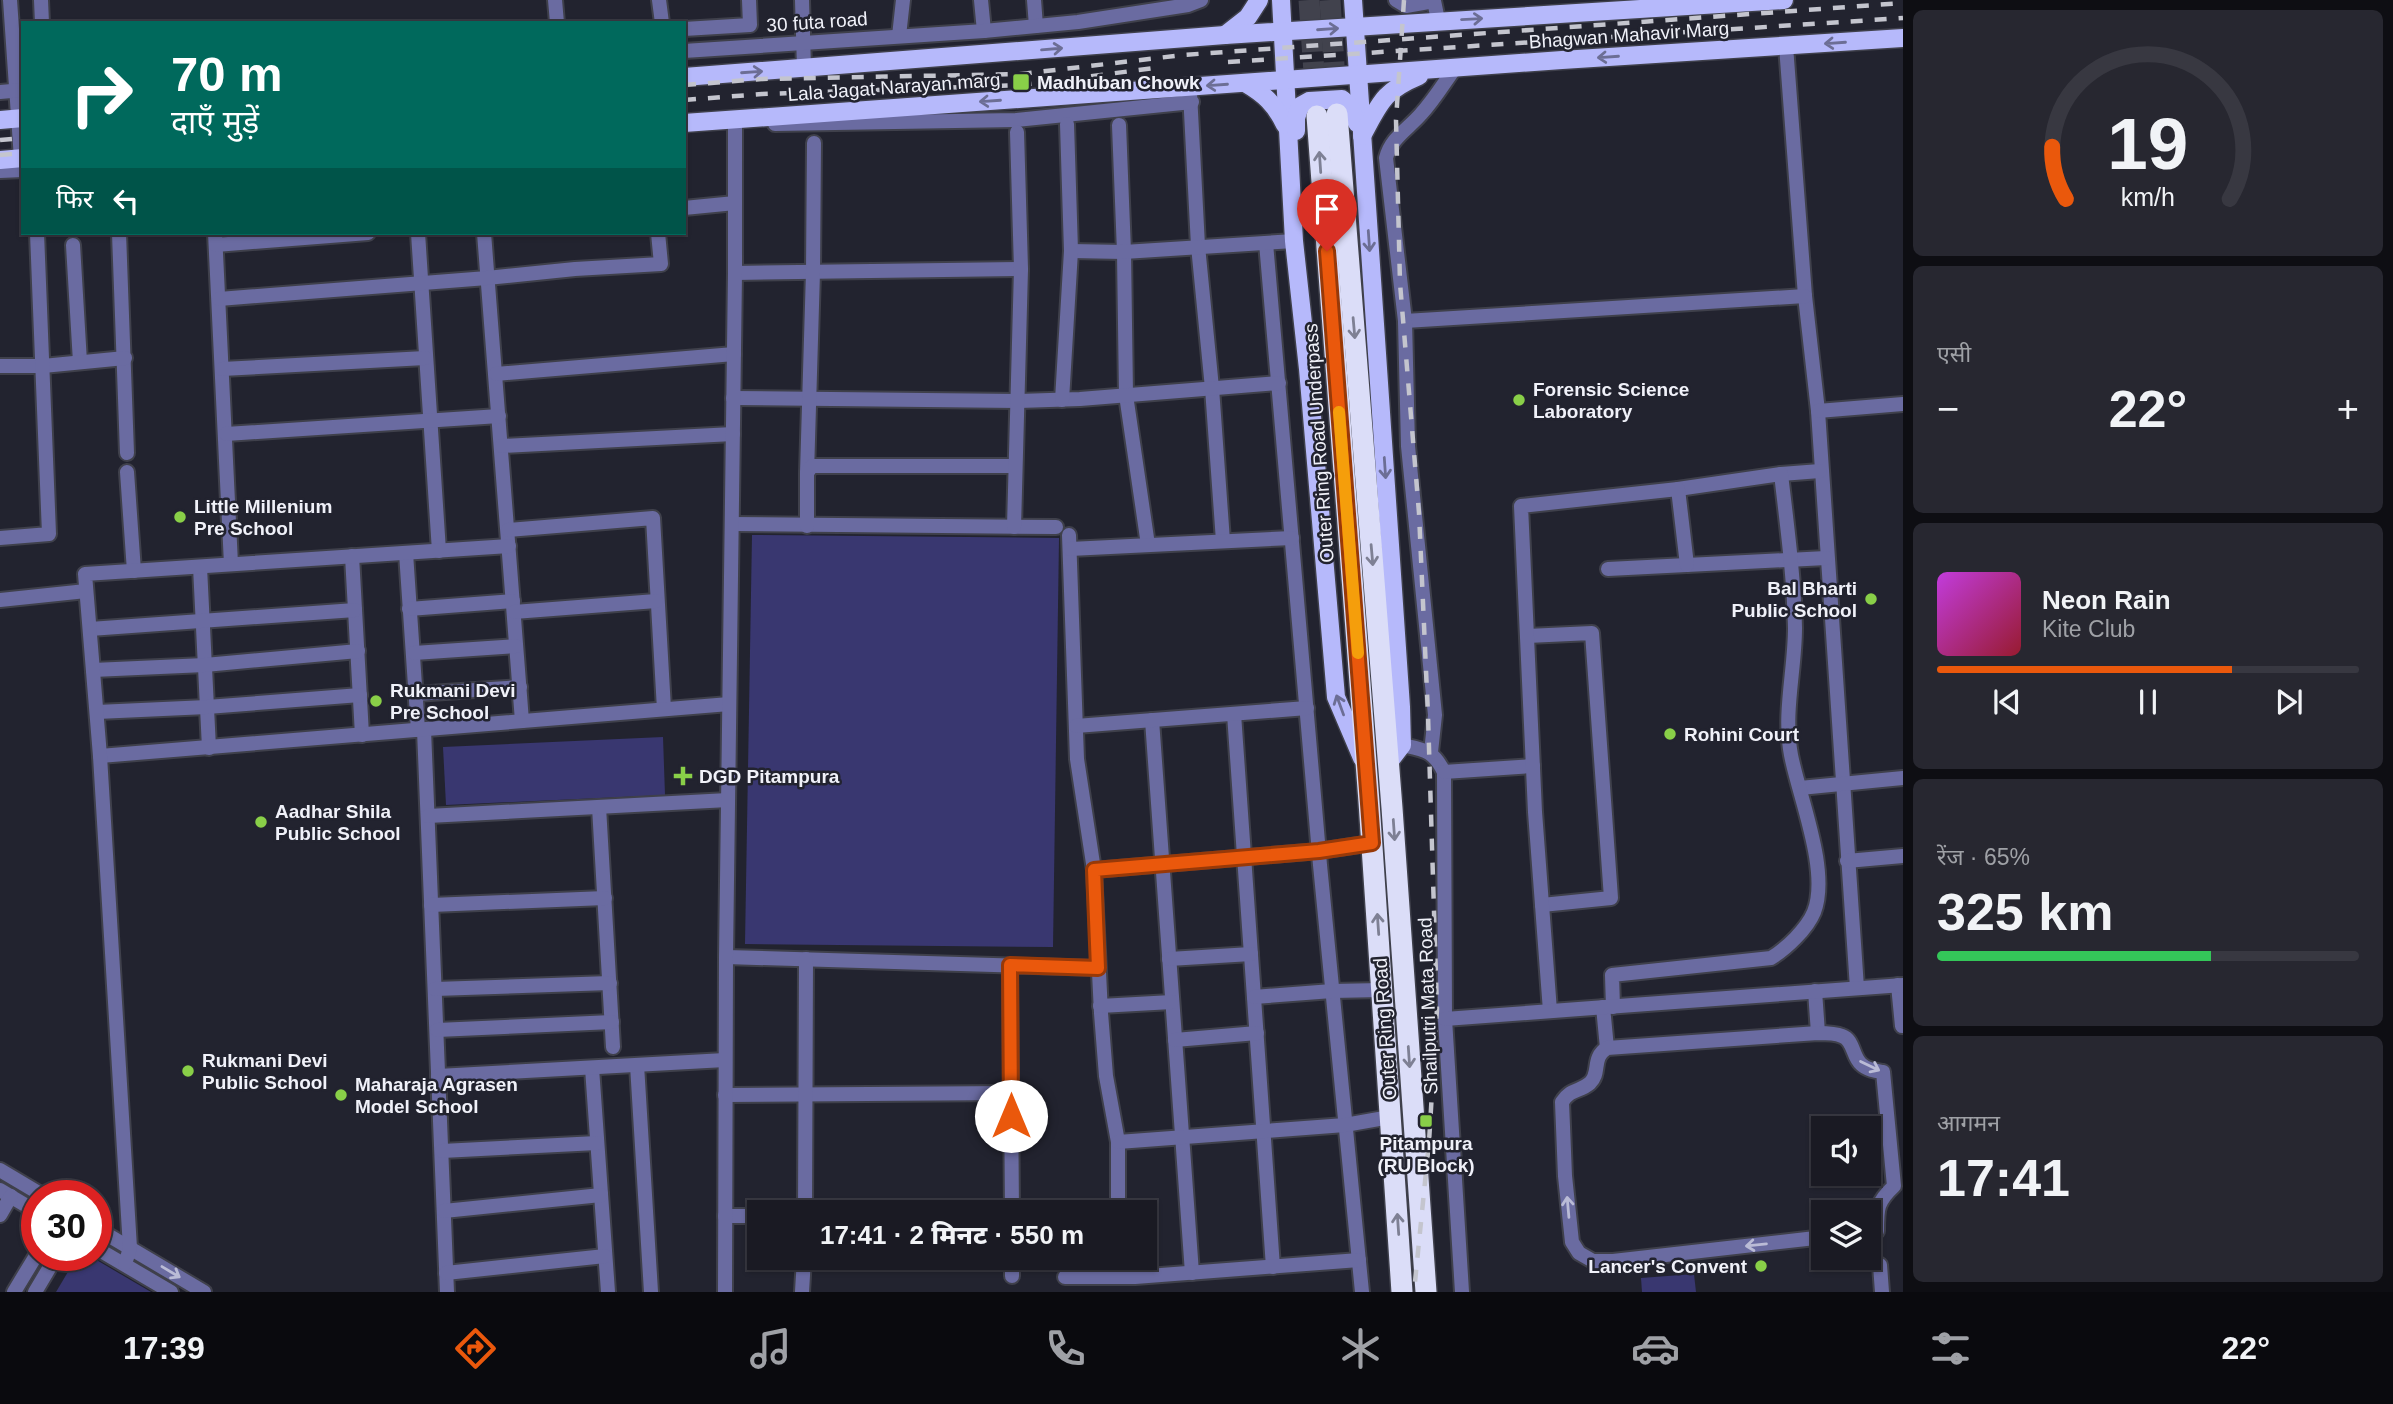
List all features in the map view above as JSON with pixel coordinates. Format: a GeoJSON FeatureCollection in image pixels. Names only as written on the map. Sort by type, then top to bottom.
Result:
{"type":"FeatureCollection","features":[{"type":"Feature","properties":{"kind":"highway","name":"Outer Ring Road Underpass"},"geometry":{"type":"LineString","coordinates":[[1367,767],[1327,115],[1388,762]]}},
{"type":"Feature","properties":{"kind":"highway","name":"Outer Ring Road"},"geometry":{"type":"LineString","coordinates":[[1388,762],[1426,1292]]}},
{"type":"Feature","properties":{"kind":"highway","name":"Outer Ring Road"},"geometry":{"type":"LineString","coordinates":[[1367,767],[1402,1292]]}},
{"type":"Feature","properties":{"kind":"main road"},"geometry":{"type":"LineString","coordinates":[[1225,35],[1248,17],[1259,0]]}},
{"type":"Feature","properties":{"kind":"main road"},"geometry":{"type":"LineString","coordinates":[[1281,0],[1294,241],[1308,369],[1336,697],[1367,767]]}},
{"type":"Feature","properties":{"kind":"main road"},"geometry":{"type":"LineString","coordinates":[[1353,0],[1400,693],[1402,745],[1388,762]]}},
{"type":"Feature","properties":{"kind":"main road","name":"Bhagwan Mahavir Marg"},"geometry":{"type":"LineString","coordinates":[[1355,27],[1665,4],[1784,0]]}},
{"type":"Feature","properties":{"kind":"main road","name":"Lala Jagat Narayan marg"},"geometry":{"type":"LineString","coordinates":[[686,77],[1355,27]]}},
{"type":"Feature","properties":{"kind":"main road","name":"Bhagwan Mahavir Marg"},"geometry":{"type":"LineString","coordinates":[[1358,75],[1903,38]]}},
{"type":"Feature","properties":{"kind":"main road"},"geometry":{"type":"LineString","coordinates":[[1362,136],[1381,102],[1398,84],[1436,69]]}},
{"type":"Feature","properties":{"kind":"main road","name":"Lala Jagat Narayan marg"},"geometry":{"type":"LineString","coordinates":[[686,123],[1191,94],[1244,83],[1358,75]]}},
{"type":"Feature","properties":{"kind":"main road"},"geometry":{"type":"LineString","coordinates":[[1244,83],[1264,94],[1278,109],[1287,131]]}},
{"type":"Feature","properties":{"kind":"main road"},"geometry":{"type":"LineString","coordinates":[[1308,369],[1310,330],[1296,156],[1296,118],[1300,106],[1309,101],[1342,99],[1349,105],[1362,136]]}},
{"type":"Feature","properties":{"kind":"main road"},"geometry":{"type":"LineString","coordinates":[[0,160],[21,162]]}},
{"type":"Feature","properties":{"kind":"street"},"geometry":{"type":"LineString","coordinates":[[10,0],[19,91],[14,119],[21,157]]}},
{"type":"Feature","properties":{"kind":"street"},"geometry":{"type":"LineString","coordinates":[[41,0],[42,21]]}},
{"type":"Feature","properties":{"kind":"street"},"geometry":{"type":"LineString","coordinates":[[555,0],[557,21]]}},
{"type":"Feature","properties":{"kind":"street"},"geometry":{"type":"LineString","coordinates":[[659,0],[662,21]]}},
{"type":"Feature","properties":{"kind":"street"},"geometry":{"type":"LineString","coordinates":[[686,29],[750,25],[749,0]]}},
{"type":"Feature","properties":{"kind":"street"},"geometry":{"type":"LineString","coordinates":[[803,0],[804,68]]}},
{"type":"Feature","properties":{"kind":"street"},"geometry":{"type":"LineString","coordinates":[[899,36],[903,0]]}},
{"type":"Feature","properties":{"kind":"street"},"geometry":{"type":"LineString","coordinates":[[981,0],[984,32]]}},
{"type":"Feature","properties":{"kind":"street"},"geometry":{"type":"LineString","coordinates":[[1034,0],[1036,26]]}},
{"type":"Feature","properties":{"kind":"street","name":"30 futa road"},"geometry":{"type":"LineString","coordinates":[[686,51],[984,32],[1188,5],[1201,0]]}},
{"type":"Feature","properties":{"kind":"street"},"geometry":{"type":"LineString","coordinates":[[1396,0],[1406,6],[1435,0],[1438,20]]}},
{"type":"Feature","properties":{"kind":"street"},"geometry":{"type":"LineString","coordinates":[[1786,46],[1805,296],[1818,411],[1841,783],[1857,988]]}},
{"type":"Feature","properties":{"kind":"street"},"geometry":{"type":"LineString","coordinates":[[1431,752],[1435,715],[1408,446],[1405,321],[1386,158],[1388,149],[1422,114],[1455,68]]}},
{"type":"Feature","properties":{"kind":"street"},"geometry":{"type":"LineString","coordinates":[[0,92],[19,91]]}},
{"type":"Feature","properties":{"kind":"street"},"geometry":{"type":"LineString","coordinates":[[1191,94],[1198,246],[1223,541]]}},
{"type":"Feature","properties":{"kind":"street"},"geometry":{"type":"LineString","coordinates":[[686,129],[736,122],[726,957],[725,1292]]}},
{"type":"Feature","properties":{"kind":"street"},"geometry":{"type":"LineString","coordinates":[[1062,400],[1071,251],[1067,124]]}},
{"type":"Feature","properties":{"kind":"street"},"geometry":{"type":"LineString","coordinates":[[1119,125],[1126,396],[1148,545]]}},
{"type":"Feature","properties":{"kind":"street"},"geometry":{"type":"LineString","coordinates":[[1014,527],[1021,270],[1017,132]]}},
{"type":"Feature","properties":{"kind":"street"},"geometry":{"type":"LineString","coordinates":[[807,526],[814,143]]}},
{"type":"Feature","properties":{"kind":"street"},"geometry":{"type":"LineString","coordinates":[[0,171],[21,162]]}},
{"type":"Feature","properties":{"kind":"street"},"geometry":{"type":"LineString","coordinates":[[686,208],[735,203]]}},
{"type":"Feature","properties":{"kind":"street"},"geometry":{"type":"LineString","coordinates":[[0,538],[50,534],[37,235]]}},
{"type":"Feature","properties":{"kind":"street"},"geometry":{"type":"LineString","coordinates":[[119,235],[127,453]]}},
{"type":"Feature","properties":{"kind":"street"},"geometry":{"type":"LineString","coordinates":[[231,564],[215,239],[317,235]]}},
{"type":"Feature","properties":{"kind":"street"},"geometry":{"type":"LineString","coordinates":[[418,235],[439,551]]}},
{"type":"Feature","properties":{"kind":"street"},"geometry":{"type":"LineString","coordinates":[[484,235],[522,721]]}},
{"type":"Feature","properties":{"kind":"street"},"geometry":{"type":"LineString","coordinates":[[219,299],[661,264],[658,235]]}},
{"type":"Feature","properties":{"kind":"street"},"geometry":{"type":"LineString","coordinates":[[1071,251],[1124,252],[1294,241]]}},
{"type":"Feature","properties":{"kind":"street"},"geometry":{"type":"LineString","coordinates":[[1266,243],[1319,851],[1362,1292]]}},
{"type":"Feature","properties":{"kind":"street"},"geometry":{"type":"LineString","coordinates":[[73,245],[80,362]]}},
{"type":"Feature","properties":{"kind":"street"},"geometry":{"type":"LineString","coordinates":[[735,272],[1021,270]]}},
{"type":"Feature","properties":{"kind":"street"},"geometry":{"type":"LineString","coordinates":[[1405,321],[1805,296]]}},
{"type":"Feature","properties":{"kind":"street"},"geometry":{"type":"LineString","coordinates":[[496,373],[734,354]]}},
{"type":"Feature","properties":{"kind":"street"},"geometry":{"type":"LineString","coordinates":[[0,366],[43,366],[125,358]]}},
{"type":"Feature","properties":{"kind":"street"},"geometry":{"type":"LineString","coordinates":[[222,369],[425,358]]}},
{"type":"Feature","properties":{"kind":"street"},"geometry":{"type":"LineString","coordinates":[[733,398],[1062,400],[1279,383]]}},
{"type":"Feature","properties":{"kind":"street"},"geometry":{"type":"LineString","coordinates":[[1818,411],[1903,404]]}},
{"type":"Feature","properties":{"kind":"street"},"geometry":{"type":"LineString","coordinates":[[226,435],[499,416]]}},
{"type":"Feature","properties":{"kind":"street"},"geometry":{"type":"LineString","coordinates":[[502,446],[733,434]]}},
{"type":"Feature","properties":{"kind":"street"},"geometry":{"type":"LineString","coordinates":[[807,473],[812,466],[1014,466]]}},
{"type":"Feature","properties":{"kind":"street"},"geometry":{"type":"LineString","coordinates":[[1550,1011],[1532,766],[1521,506],[1820,471]]}},
{"type":"Feature","properties":{"kind":"street"},"geometry":{"type":"LineString","coordinates":[[127,472],[134,571]]}},
{"type":"Feature","properties":{"kind":"street"},"geometry":{"type":"LineString","coordinates":[[1607,1048],[1612,975],[1771,958],[1784,951],[1814,912],[1817,888],[1815,855],[1790,754],[1788,690],[1793,670],[1795,627],[1781,474]]}},
{"type":"Feature","properties":{"kind":"street"},"geometry":{"type":"LineString","coordinates":[[1678,489],[1687,565]]}},
{"type":"Feature","properties":{"kind":"street"},"geometry":{"type":"LineString","coordinates":[[508,530],[653,519],[664,709]]}},
{"type":"Feature","properties":{"kind":"street"},"geometry":{"type":"LineString","coordinates":[[732,524],[1056,527]]}},
{"type":"Feature","properties":{"kind":"street"},"geometry":{"type":"LineString","coordinates":[[1118,1200],[1118,1142],[1106,1076],[1094,870],[1077,759],[1070,542],[1148,545],[1292,538]]}},
{"type":"Feature","properties":{"kind":"street"},"geometry":{"type":"LineString","coordinates":[[125,1264],[131,1248],[97,712],[85,574],[509,546]]}},
{"type":"Feature","properties":{"kind":"street"},"geometry":{"type":"LineString","coordinates":[[406,553],[415,694],[421,730],[428,816],[447,1292]]}},
{"type":"Feature","properties":{"kind":"street"},"geometry":{"type":"LineString","coordinates":[[352,556],[362,735]]}},
{"type":"Feature","properties":{"kind":"street"},"geometry":{"type":"LineString","coordinates":[[1608,569],[1826,558]]}},
{"type":"Feature","properties":{"kind":"street"},"geometry":{"type":"LineString","coordinates":[[200,567],[209,748]]}},
{"type":"Feature","properties":{"kind":"street"},"geometry":{"type":"LineString","coordinates":[[0,600],[86,591]]}},
{"type":"Feature","properties":{"kind":"street"},"geometry":{"type":"LineString","coordinates":[[409,609],[656,601]]}},
{"type":"Feature","properties":{"kind":"street"},"geometry":{"type":"LineString","coordinates":[[90,629],[355,610]]}},
{"type":"Feature","properties":{"kind":"street"},"geometry":{"type":"LineString","coordinates":[[1527,636],[1592,633],[1611,898],[1542,905]]}},
{"type":"Feature","properties":{"kind":"street"},"geometry":{"type":"LineString","coordinates":[[414,653],[516,646]]}},
{"type":"Feature","properties":{"kind":"street"},"geometry":{"type":"LineString","coordinates":[[93,670],[205,665],[358,651]]}},
{"type":"Feature","properties":{"kind":"street"},"geometry":{"type":"LineString","coordinates":[[415,694],[520,687]]}},
{"type":"Feature","properties":{"kind":"street"},"geometry":{"type":"LineString","coordinates":[[97,712],[360,695]]}},
{"type":"Feature","properties":{"kind":"street"},"geometry":{"type":"LineString","coordinates":[[100,756],[729,704]]}},
{"type":"Feature","properties":{"kind":"street"},"geometry":{"type":"LineString","coordinates":[[1076,726],[1307,708]]}},
{"type":"Feature","properties":{"kind":"street"},"geometry":{"type":"LineString","coordinates":[[1234,714],[1273,1267]]}},
{"type":"Feature","properties":{"kind":"street"},"geometry":{"type":"LineString","coordinates":[[1152,720],[1192,1273]]}},
{"type":"Feature","properties":{"kind":"street"},"geometry":{"type":"LineString","coordinates":[[1402,745],[1431,752],[1444,772],[1532,766]]}},
{"type":"Feature","properties":{"kind":"street","name":"Shailputri Mata Road"},"geometry":{"type":"LineString","coordinates":[[1444,772],[1445,1019],[1462,1292]]}},
{"type":"Feature","properties":{"kind":"street"},"geometry":{"type":"LineString","coordinates":[[1800,788],[1903,778]]}},
{"type":"Feature","properties":{"kind":"street"},"geometry":{"type":"LineString","coordinates":[[428,816],[728,800]]}},
{"type":"Feature","properties":{"kind":"street"},"geometry":{"type":"LineString","coordinates":[[599,807],[613,1047]]}},
{"type":"Feature","properties":{"kind":"street"},"geometry":{"type":"LineString","coordinates":[[1094,870],[1319,851],[1372,843]]}},
{"type":"Feature","properties":{"kind":"street"},"geometry":{"type":"LineString","coordinates":[[1847,861],[1903,856]]}},
{"type":"Feature","properties":{"kind":"street"},"geometry":{"type":"LineString","coordinates":[[431,905],[604,898]]}},
{"type":"Feature","properties":{"kind":"street"},"geometry":{"type":"LineString","coordinates":[[1169,959],[1251,954]]}},
{"type":"Feature","properties":{"kind":"street"},"geometry":{"type":"LineString","coordinates":[[726,957],[1098,968]]}},
{"type":"Feature","properties":{"kind":"street"},"geometry":{"type":"LineString","coordinates":[[805,1200],[806,959]]}},
{"type":"Feature","properties":{"kind":"street"},"geometry":{"type":"LineString","coordinates":[[1010,965],[1012,1200]]}},
{"type":"Feature","properties":{"kind":"street"},"geometry":{"type":"LineString","coordinates":[[435,989],[610,982]]}},
{"type":"Feature","properties":{"kind":"street"},"geometry":{"type":"LineString","coordinates":[[1445,1019],[1901,985],[1903,1029]]}},
{"type":"Feature","properties":{"kind":"street"},"geometry":{"type":"LineString","coordinates":[[1254,997],[1382,990]]}},
{"type":"Feature","properties":{"kind":"street"},"geometry":{"type":"LineString","coordinates":[[1815,991],[1818,1032]]}},
{"type":"Feature","properties":{"kind":"street"},"geometry":{"type":"LineString","coordinates":[[1100,1006],[1172,1002]]}},
{"type":"Feature","properties":{"kind":"street"},"geometry":{"type":"LineString","coordinates":[[437,1030],[612,1022]]}},
{"type":"Feature","properties":{"kind":"street"},"geometry":{"type":"LineString","coordinates":[[1811,1238],[1613,1261],[1593,1261],[1579,1253],[1572,1241],[1561,1109],[1566,1095],[1590,1083],[1597,1058],[1607,1048],[1818,1032],[1843,1036],[1850,1043],[1861,1065],[1883,1072],[1894,1186],[1881,1200]]}},
{"type":"Feature","properties":{"kind":"street"},"geometry":{"type":"LineString","coordinates":[[1175,1040],[1256,1033]]}},
{"type":"Feature","properties":{"kind":"street"},"geometry":{"type":"LineString","coordinates":[[439,1076],[726,1060]]}},
{"type":"Feature","properties":{"kind":"street"},"geometry":{"type":"LineString","coordinates":[[637,1065],[651,1292]]}},
{"type":"Feature","properties":{"kind":"street"},"geometry":{"type":"LineString","coordinates":[[592,1068],[608,1292]]}},
{"type":"Feature","properties":{"kind":"street"},"geometry":{"type":"LineString","coordinates":[[725,1095],[1011,1093]]}},
{"type":"Feature","properties":{"kind":"street"},"geometry":{"type":"LineString","coordinates":[[1118,1142],[1345,1125],[1391,1118]]}},
{"type":"Feature","properties":{"kind":"street"},"geometry":{"type":"LineString","coordinates":[[442,1151],[597,1143]]}},
{"type":"Feature","properties":{"kind":"street"},"geometry":{"type":"LineString","coordinates":[[0,1170],[21,1182]]}},
{"type":"Feature","properties":{"kind":"street"},"geometry":{"type":"LineString","coordinates":[[0,1215],[5,1193],[21,1202]]}},
{"type":"Feature","properties":{"kind":"street"},"geometry":{"type":"LineString","coordinates":[[444,1211],[601,1195]]}},
{"type":"Feature","properties":{"kind":"street"},"geometry":{"type":"LineString","coordinates":[[725,1216],[747,1216]]}},
{"type":"Feature","properties":{"kind":"street"},"geometry":{"type":"LineString","coordinates":[[112,1237],[204,1292]]}},
{"type":"Feature","properties":{"kind":"street"},"geometry":{"type":"LineString","coordinates":[[446,1273],[605,1256]]}},
{"type":"Feature","properties":{"kind":"street"},"geometry":{"type":"LineString","coordinates":[[112,1257],[171,1292]]}},
{"type":"Feature","properties":{"kind":"street"},"geometry":{"type":"LineString","coordinates":[[1065,1277],[1192,1273],[1359,1260]]}},
{"type":"Feature","properties":{"kind":"street"},"geometry":{"type":"LineString","coordinates":[[802,1292],[803,1270]]}},
{"type":"Feature","properties":{"kind":"street"},"geometry":{"type":"LineString","coordinates":[[1013,1270],[1013,1276]]}},
{"type":"Feature","properties":{"kind":"street"},"geometry":{"type":"LineString","coordinates":[[1118,1270],[1118,1277]]}},
{"type":"Feature","properties":{"kind":"street"},"geometry":{"type":"LineString","coordinates":[[1880,1270],[1882,1292]]}},
{"type":"Feature","properties":{"kind":"street"},"geometry":{"type":"LineString","coordinates":[[14,1292],[27,1271]]}},
{"type":"Feature","properties":{"kind":"street"},"geometry":{"type":"LineString","coordinates":[[35,1292],[47,1271]]}},
{"type":"Feature","properties":{"kind":"shaded area"},"geometry":{"type":"Polygon","coordinates":[[[752,535],[1059,538],[1053,947],[745,944],[752,535]]]}},
{"type":"Feature","properties":{"kind":"shaded area"},"geometry":{"type":"Polygon","coordinates":[[[663,737],[665,795],[446,805],[443,747],[663,737]]]}},
{"type":"Feature","properties":{"kind":"shaded area"},"geometry":{"type":"Polygon","coordinates":[[[112,1269],[151,1292],[56,1292],[68,1271],[112,1269]]]}},
{"type":"Feature","properties":{"kind":"shaded area"},"geometry":{"type":"Polygon","coordinates":[[[1694,1274],[1696,1292],[1642,1292],[1641,1278],[1694,1274]]]}},
{"type":"Feature","properties":{"kind":"tunnel"},"geometry":{"type":"LineString","coordinates":[[1309,0],[1317,116]]}},
{"type":"Feature","properties":{"kind":"tunnel"},"geometry":{"type":"LineString","coordinates":[[1330,0],[1337,114]]}},
{"type":"Feature","properties":{"kind":"railway"},"geometry":{"type":"LineString","coordinates":[[1404,0],[1396,120],[1400,283],[1419,513],[1437,1009],[1429,1142],[1414,1292]]}},
{"type":"Feature","properties":{"kind":"railway"},"geometry":{"type":"LineString","coordinates":[[686,85],[761,79],[1021,74],[1183,55],[1903,3]]}},
{"type":"Feature","properties":{"kind":"railway"},"geometry":{"type":"LineString","coordinates":[[1228,62],[1903,18]]}},
{"type":"Feature","properties":{"kind":"railway"},"geometry":{"type":"LineString","coordinates":[[686,100],[762,94],[1022,85],[1155,68]]}},
{"type":"Feature","properties":{"kind":"railway"},"geometry":{"type":"LineString","coordinates":[[0,140],[21,138]]}},
{"type":"Feature","properties":{"kind":"railway"},"geometry":{"type":"LineString","coordinates":[[0,155],[21,153]]}},
{"type":"Feature","properties":{"kind":"slow traffic"},"geometry":{"type":"LineString","coordinates":[[1339,412],[1358,653]]}},
{"type":"Feature","properties":{"kind":"place","name":"Madhuban Chowk"},"geometry":{"type":"Point","coordinates":[1021,82]}},
{"type":"Feature","properties":{"kind":"place","name":"Forensic Science Laboratory"},"geometry":{"type":"Point","coordinates":[1519,400]}},
{"type":"Feature","properties":{"kind":"place","name":"Little Millenium Pre School"},"geometry":{"type":"Point","coordinates":[180,517]}},
{"type":"Feature","properties":{"kind":"place","name":"Bal Bharti Public School"},"geometry":{"type":"Point","coordinates":[1871,599]}},
{"type":"Feature","properties":{"kind":"place","name":"Rukmani Devi Pre School"},"geometry":{"type":"Point","coordinates":[376,701]}},
{"type":"Feature","properties":{"kind":"place","name":"Rohini Court"},"geometry":{"type":"Point","coordinates":[1670,734]}},
{"type":"Feature","properties":{"kind":"place","name":"DGD Pitampura"},"geometry":{"type":"Point","coordinates":[683,776]}},
{"type":"Feature","properties":{"kind":"place","name":"Aadhar Shila Public School"},"geometry":{"type":"Point","coordinates":[261,822]}},
{"type":"Feature","properties":{"kind":"place","name":"Rukmani Devi Public School"},"geometry":{"type":"Point","coordinates":[188,1071]}},
{"type":"Feature","properties":{"kind":"place","name":"Maharaja Agrasen Model School"},"geometry":{"type":"Point","coordinates":[341,1095]}},
{"type":"Feature","properties":{"kind":"place","name":"Pitampura (RU Block)"},"geometry":{"type":"Point","coordinates":[1426,1121]}},
{"type":"Feature","properties":{"kind":"place","name":"Lancer's Convent"},"geometry":{"type":"Point","coordinates":[1761,1266]}},
{"type":"Feature","properties":{"kind":"route"},"geometry":{"type":"LineString","coordinates":[[1011,1116],[1010,965],[1098,968],[1094,870],[1319,851],[1372,843],[1327,251]]}}]}
